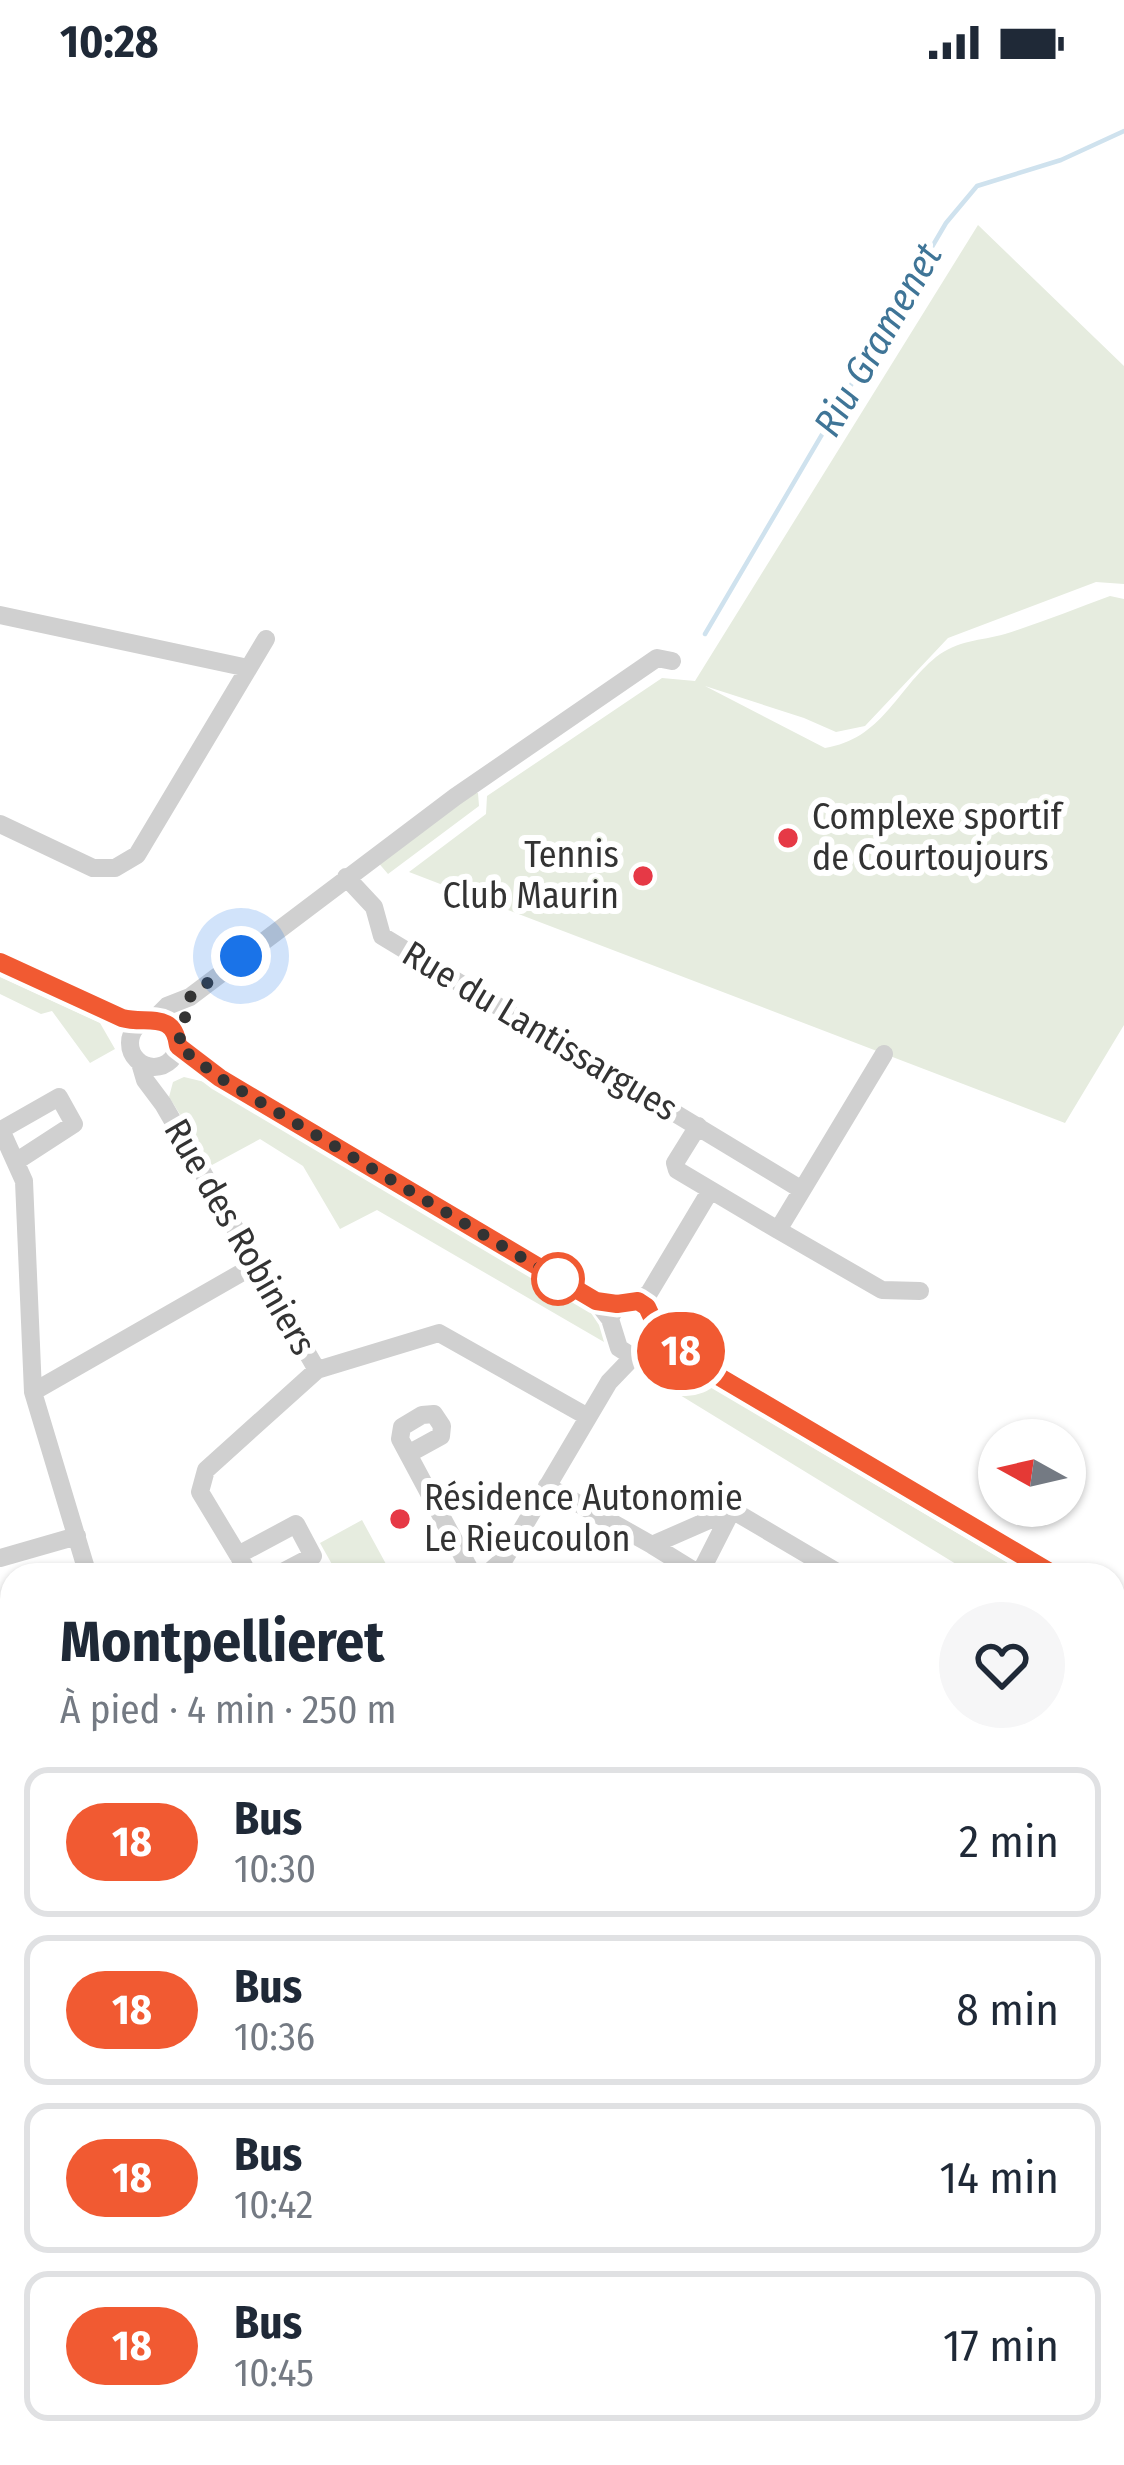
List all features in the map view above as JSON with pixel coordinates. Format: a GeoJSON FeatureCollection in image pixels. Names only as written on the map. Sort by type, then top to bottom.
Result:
{"type":"FeatureCollection","features":[{"type":"Feature","properties":{"kind":"street"},"geometry":{"type":"LineString","coordinates":[[0,615],[248,668]]}},
{"type":"Feature","properties":{"kind":"street"},"geometry":{"type":"LineString","coordinates":[[0,824],[93,868],[115,868],[137,855],[266,640]]}},
{"type":"Feature","properties":{"kind":"street"},"geometry":{"type":"LineString","coordinates":[[142,1026],[167,1006],[190,997],[455,796],[657,658],[672,661]]}},
{"type":"Feature","properties":{"kind":"street","name":"Rue du Lantissargues"},"geometry":{"type":"LineString","coordinates":[[346,877],[374,907],[382,936],[802,1190]]}},
{"type":"Feature","properties":{"kind":"street"},"geometry":{"type":"LineString","coordinates":[[0,962],[142,1026],[172,1027],[172,1053]]}},
{"type":"Feature","properties":{"kind":"street"},"geometry":{"type":"LineString","coordinates":[[172,1053],[190,997]]}},
{"type":"Feature","properties":{"kind":"street","name":"Rue des Robiniers"},"geometry":{"type":"LineString","coordinates":[[142,1026],[131,1052],[317,1370]]}},
{"type":"Feature","properties":{"kind":"street"},"geometry":{"type":"LineString","coordinates":[[140,1063],[172,1053],[220,1078],[596,1301],[614,1312],[626,1352]]}},
{"type":"Feature","properties":{"kind":"street","name":"Rue des Robiniers"},"geometry":{"type":"LineString","coordinates":[[163,1104],[172,1053]]}},
{"type":"Feature","properties":{"kind":"street"},"geometry":{"type":"LineString","coordinates":[[778,1230],[884,1054]]}},
{"type":"Feature","properties":{"kind":"street","name":"Rue du Lantissargues"},"geometry":{"type":"LineString","coordinates":[[698,1126],[675,1163],[676,1170],[882,1291],[920,1291]]}},
{"type":"Feature","properties":{"kind":"street"},"geometry":{"type":"LineString","coordinates":[[17,1161],[24,1181],[33,1392],[85,1563]]}},
{"type":"Feature","properties":{"kind":"street"},"geometry":{"type":"LineString","coordinates":[[614,1312],[645,1300],[710,1191]]}},
{"type":"Feature","properties":{"kind":"street"},"geometry":{"type":"LineString","coordinates":[[33,1392],[255,1265]]}},
{"type":"Feature","properties":{"kind":"street"},"geometry":{"type":"LineString","coordinates":[[645,1300],[657,1342],[1035,1563]]}},
{"type":"Feature","properties":{"kind":"street"},"geometry":{"type":"LineString","coordinates":[[242,1563],[200,1492],[206,1470],[317,1370],[439,1333],[588,1417]]}},
{"type":"Feature","properties":{"kind":"street"},"geometry":{"type":"LineString","coordinates":[[494,1563],[505,1558],[626,1352],[657,1342]]}},
{"type":"Feature","properties":{"kind":"street"},"geometry":{"type":"LineString","coordinates":[[410,1453],[468,1563]]}},
{"type":"Feature","properties":{"kind":"street"},"geometry":{"type":"LineString","coordinates":[[547,1486],[681,1563]]}},
{"type":"Feature","properties":{"kind":"street"},"geometry":{"type":"LineString","coordinates":[[652,1545],[732,1510]]}},
{"type":"Feature","properties":{"kind":"street"},"geometry":{"type":"LineString","coordinates":[[705,1563],[732,1510]]}},
{"type":"Feature","properties":{"kind":"street"},"geometry":{"type":"LineString","coordinates":[[732,1510],[822,1563]]}},
{"type":"Feature","properties":{"kind":"street"},"geometry":{"type":"LineString","coordinates":[[238,1555],[296,1524],[313,1556],[300,1563]]}},
{"type":"Feature","properties":{"kind":"street"},"geometry":{"type":"LineString","coordinates":[[0,1558],[77,1536]]}},
{"type":"Feature","properties":{"kind":"shaded area","name":"Complexe sportif de Courtoujours"},"geometry":{"type":"Polygon","coordinates":[[[978,225],[1124,366],[1124,584],[1096,582],[948,638],[865,726],[836,732],[705,686],[825,748],[861,735],[875,724],[922,670],[953,647],[1018,630],[1110,596],[1124,599],[1124,1025],[1065,1123],[409,872],[486,814],[487,796],[662,678],[695,681],[978,225]]]}},
{"type":"Feature","properties":{"kind":"shaded area"},"geometry":{"type":"Polygon","coordinates":[[[471,791],[478,793],[479,806],[388,874],[376,860],[471,791]]]}},
{"type":"Feature","properties":{"kind":"shaded area"},"geometry":{"type":"Polygon","coordinates":[[[0,977],[100,1023],[115,1049],[90,1063],[52,1011],[41,1014],[0,994],[0,977]]]}},
{"type":"Feature","properties":{"kind":"shaded area"},"geometry":{"type":"Polygon","coordinates":[[[184,1077],[213,1084],[587,1307],[604,1342],[377,1210],[340,1229],[303,1166],[260,1139],[212,1165],[169,1097],[173,1082],[184,1077]]]}},
{"type":"Feature","properties":{"kind":"shaded area"},"geometry":{"type":"Polygon","coordinates":[[[669,1362],[1008,1563],[954,1563],[644,1373],[648,1366],[669,1362]]]}},
{"type":"Feature","properties":{"kind":"shaded area"},"geometry":{"type":"Polygon","coordinates":[[[362,1520],[385,1563],[331,1563],[320,1543],[362,1520]]]}},
{"type":"Feature","properties":{"kind":"waterway","name":"Riu Gramenet"},"geometry":{"type":"LineString","coordinates":[[705,634],[946,223],[977,186],[1061,160],[1124,131]]}},
{"type":"Feature","properties":{"kind":"bus line","name":"18"},"geometry":{"type":"LineString","coordinates":[[0,962],[122,1018],[167,1022],[178,1046],[220,1078],[596,1301],[638,1301],[647,1307],[660,1335],[706,1369],[1035,1563]]}},
{"type":"Feature","properties":{"kind":"place","name":"Complexe sportif de Courtoujours"},"geometry":{"type":"Point","coordinates":[788,838]}},
{"type":"Feature","properties":{"kind":"place","name":"Tennis Club Maurin"},"geometry":{"type":"Point","coordinates":[643,876]}},
{"type":"Feature","properties":{"kind":"place","name":"Résidence Autonomie Le Rieucoulon"},"geometry":{"type":"Point","coordinates":[400,1519]}},
{"type":"Feature","properties":{"kind":"route"},"geometry":{"type":"LineString","coordinates":[[241,956],[190,997],[178,1046],[220,1078],[558,1279]]}}]}
